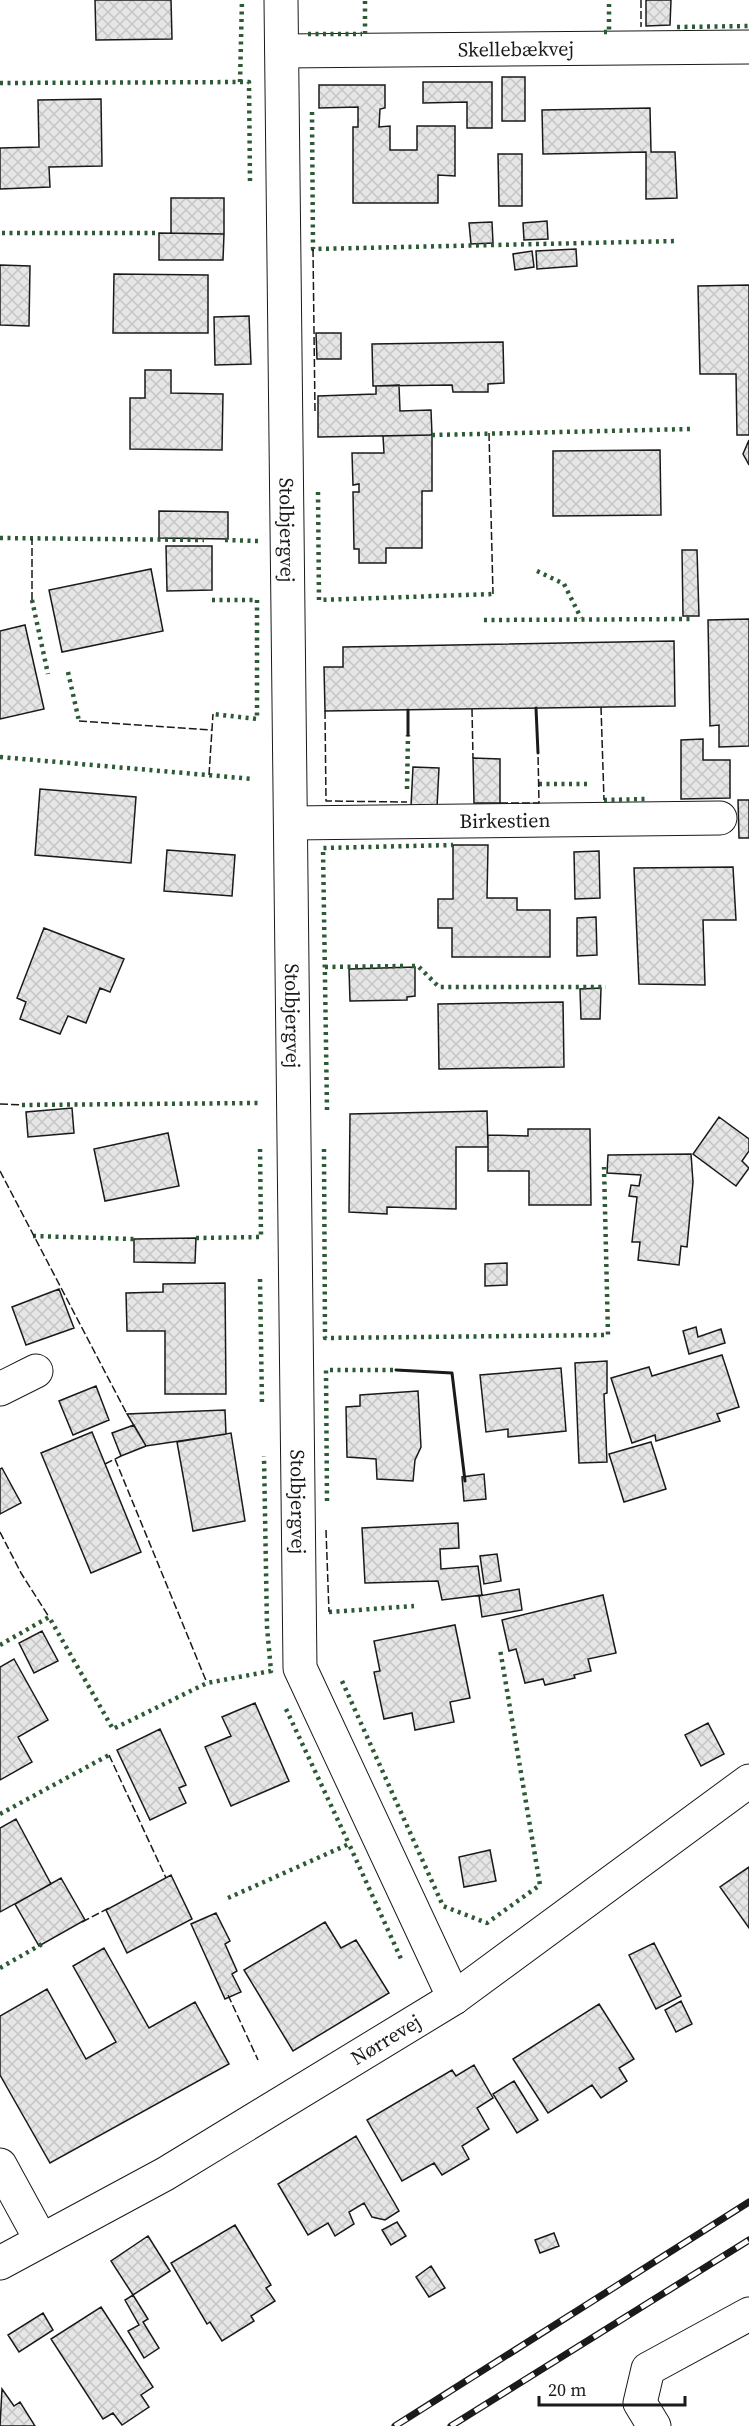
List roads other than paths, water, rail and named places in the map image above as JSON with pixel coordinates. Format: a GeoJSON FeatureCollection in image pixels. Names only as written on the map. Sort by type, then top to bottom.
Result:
{"type":"FeatureCollection","features":[{"type":"Feature","properties":{"kind":"street","name":"Stolbjergvej"},"geometry":{"type":"LineString","coordinates":[[281,0],[300,1668],[454,1998]]}},
{"type":"Feature","properties":{"kind":"street","name":"Skellebækvej"},"geometry":{"type":"LineString","coordinates":[[282,51],[749,47]]}},
{"type":"Feature","properties":{"kind":"street","name":"Birkestien"},"geometry":{"type":"LineString","coordinates":[[291,823],[720,818]]}},
{"type":"Feature","properties":{"kind":"street"},"geometry":{"type":"LineString","coordinates":[[0,1389],[36,1371]]}},
{"type":"Feature","properties":{"kind":"street","name":"Nørrevej"},"geometry":{"type":"LineString","coordinates":[[0,2263],[165,2174],[454,1998],[749,1781]]}},
{"type":"Feature","properties":{"kind":"street"},"geometry":{"type":"LineString","coordinates":[[0,2165],[41,2240]]}},
{"type":"Feature","properties":{"kind":"street"},"geometry":{"type":"LineString","coordinates":[[654,2426],[640,2403],[648,2369],[749,2314]]}},
{"type":"Feature","properties":{"kind":"railway"},"geometry":{"type":"LineString","coordinates":[[395,2426],[749,2202]]}},
{"type":"Feature","properties":{"kind":"railway"},"geometry":{"type":"LineString","coordinates":[[451,2426],[749,2240]]}}]}
